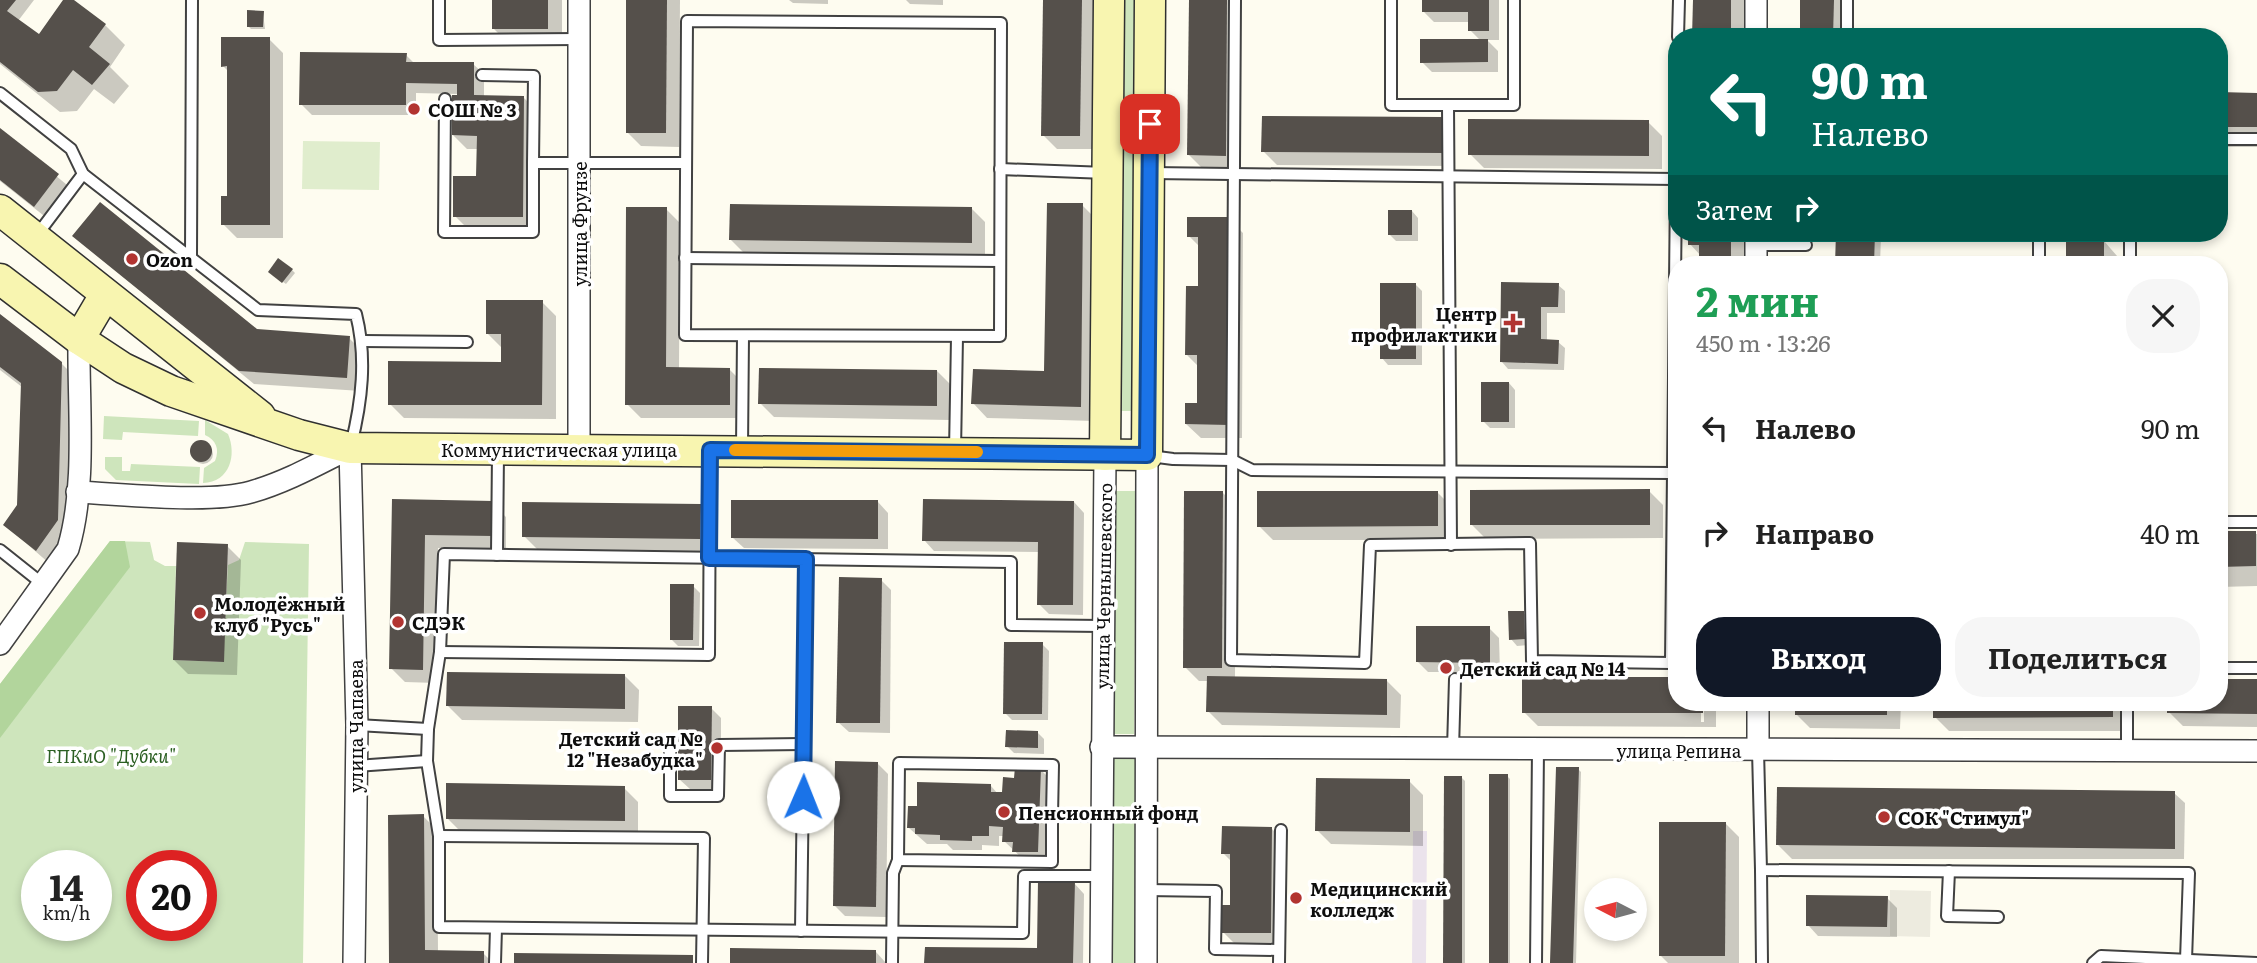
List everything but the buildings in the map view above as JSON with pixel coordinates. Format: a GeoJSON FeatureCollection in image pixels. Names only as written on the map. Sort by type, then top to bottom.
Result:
{"type":"FeatureCollection","features":[{"type":"Feature","properties":{"kind":"main road","name":"улица Чернышевского"},"geometry":{"type":"LineString","coordinates":[[1105,455],[1109,0]]}},
{"type":"Feature","properties":{"kind":"main road"},"geometry":{"type":"LineString","coordinates":[[1147,455],[1151,173],[1150,0]]}},
{"type":"Feature","properties":{"kind":"main road","name":"Коммунистическая улица"},"geometry":{"type":"LineString","coordinates":[[0,210],[215,378],[268,423]]}},
{"type":"Feature","properties":{"kind":"main road","name":"Коммунистическая улица"},"geometry":{"type":"LineString","coordinates":[[0,279],[79,339],[123,368],[171,391],[309,438],[350,448],[955,451],[1147,455]]}},
{"type":"Feature","properties":{"kind":"main road"},"geometry":{"type":"LineString","coordinates":[[79,339],[106,295]]}},
{"type":"Feature","properties":{"kind":"street","name":"улица Фрунзе"},"geometry":{"type":"LineString","coordinates":[[579,0],[579,449]]}},
{"type":"Feature","properties":{"kind":"street"},"geometry":{"type":"LineString","coordinates":[[1756,0],[1756,28]]}},
{"type":"Feature","properties":{"kind":"street"},"geometry":{"type":"LineString","coordinates":[[0,644],[68,549],[77,492],[79,339]]}},
{"type":"Feature","properties":{"kind":"street"},"geometry":{"type":"LineString","coordinates":[[77,492],[215,496],[249,493],[289,478],[350,448]]}},
{"type":"Feature","properties":{"kind":"street","name":"улица Чапаева"},"geometry":{"type":"LineString","coordinates":[[350,448],[357,726],[354,963]]}},
{"type":"Feature","properties":{"kind":"street","name":"улица Чернышевского"},"geometry":{"type":"LineString","coordinates":[[1101,963],[1100,816],[1105,455]]}},
{"type":"Feature","properties":{"kind":"street"},"geometry":{"type":"LineString","coordinates":[[1146,963],[1147,455]]}},
{"type":"Feature","properties":{"kind":"street"},"geometry":{"type":"LineString","coordinates":[[1758,711],[1758,750]]}},
{"type":"Feature","properties":{"kind":"street","name":"улица Репина"},"geometry":{"type":"LineString","coordinates":[[1101,747],[2257,751]]}},
{"type":"Feature","properties":{"kind":"lane"},"geometry":{"type":"LineString","coordinates":[[191,257],[192,0]]}},
{"type":"Feature","properties":{"kind":"lane"},"geometry":{"type":"LineString","coordinates":[[439,0],[439,40],[579,39]]}},
{"type":"Feature","properties":{"kind":"lane"},"geometry":{"type":"LineString","coordinates":[[1235,0],[1231,660],[1365,663],[1370,545],[1530,543],[1532,662],[1668,663]]}},
{"type":"Feature","properties":{"kind":"lane"},"geometry":{"type":"LineString","coordinates":[[1391,0],[1391,105],[1514,105],[1514,0]]}},
{"type":"Feature","properties":{"kind":"lane"},"geometry":{"type":"LineString","coordinates":[[1678,28],[1679,0]]}},
{"type":"Feature","properties":{"kind":"lane"},"geometry":{"type":"LineString","coordinates":[[1847,0],[1847,28]]}},
{"type":"Feature","properties":{"kind":"lane"},"geometry":{"type":"LineString","coordinates":[[687,21],[1001,23],[1000,169],[1000,336],[685,335],[687,21]]}},
{"type":"Feature","properties":{"kind":"lane"},"geometry":{"type":"LineString","coordinates":[[444,99],[444,232],[533,232],[534,76],[482,75]]}},
{"type":"Feature","properties":{"kind":"lane"},"geometry":{"type":"LineString","coordinates":[[0,93],[71,149],[83,174],[258,310],[356,314],[363,341],[361,409],[350,448]]}},
{"type":"Feature","properties":{"kind":"lane"},"geometry":{"type":"LineString","coordinates":[[1448,105],[1451,545]]}},
{"type":"Feature","properties":{"kind":"lane"},"geometry":{"type":"LineString","coordinates":[[2228,138],[2257,139]]}},
{"type":"Feature","properties":{"kind":"lane"},"geometry":{"type":"LineString","coordinates":[[533,163],[686,163]]}},
{"type":"Feature","properties":{"kind":"lane"},"geometry":{"type":"LineString","coordinates":[[1000,169],[1107,173]]}},
{"type":"Feature","properties":{"kind":"lane"},"geometry":{"type":"LineString","coordinates":[[1151,173],[1668,179]]}},
{"type":"Feature","properties":{"kind":"lane"},"geometry":{"type":"LineString","coordinates":[[35,237],[83,174]]}},
{"type":"Feature","properties":{"kind":"lane"},"geometry":{"type":"LineString","coordinates":[[1756,247],[1806,245]]}},
{"type":"Feature","properties":{"kind":"lane"},"geometry":{"type":"LineString","coordinates":[[685,258],[1000,261]]}},
{"type":"Feature","properties":{"kind":"lane"},"geometry":{"type":"LineString","coordinates":[[741,450],[743,336]]}},
{"type":"Feature","properties":{"kind":"lane"},"geometry":{"type":"LineString","coordinates":[[955,451],[957,337]]}},
{"type":"Feature","properties":{"kind":"lane"},"geometry":{"type":"LineString","coordinates":[[363,341],[467,342]]}},
{"type":"Feature","properties":{"kind":"lane"},"geometry":{"type":"LineString","coordinates":[[497,555],[498,448]]}},
{"type":"Feature","properties":{"kind":"lane"},"geometry":{"type":"LineString","coordinates":[[440,652],[709,655],[710,450]]}},
{"type":"Feature","properties":{"kind":"lane"},"geometry":{"type":"LineString","coordinates":[[1147,455],[1173,460],[1232,460],[1252,470],[1668,471]]}},
{"type":"Feature","properties":{"kind":"lane"},"geometry":{"type":"LineString","coordinates":[[2228,523],[2257,522]]}},
{"type":"Feature","properties":{"kind":"lane"},"geometry":{"type":"LineString","coordinates":[[0,550],[44,585]]}},
{"type":"Feature","properties":{"kind":"lane"},"geometry":{"type":"LineString","coordinates":[[1100,876],[1024,876],[1023,933],[439,927],[439,836],[427,761],[428,729],[440,652],[444,554],[1011,562],[1011,625],[1102,626]]}},
{"type":"Feature","properties":{"kind":"lane"},"geometry":{"type":"LineString","coordinates":[[801,931],[806,559]]}},
{"type":"Feature","properties":{"kind":"lane"},"geometry":{"type":"LineString","coordinates":[[2228,668],[2257,667]]}},
{"type":"Feature","properties":{"kind":"lane"},"geometry":{"type":"LineString","coordinates":[[1453,749],[1455,679]]}},
{"type":"Feature","properties":{"kind":"lane"},"geometry":{"type":"LineString","coordinates":[[2127,711],[2127,750]]}},
{"type":"Feature","properties":{"kind":"lane"},"geometry":{"type":"LineString","coordinates":[[357,726],[428,729]]}},
{"type":"Feature","properties":{"kind":"lane"},"geometry":{"type":"LineString","coordinates":[[670,745],[670,796],[718,796],[719,745],[803,744]]}},
{"type":"Feature","properties":{"kind":"lane"},"geometry":{"type":"LineString","coordinates":[[1536,963],[1538,749]]}},
{"type":"Feature","properties":{"kind":"lane"},"geometry":{"type":"LineString","coordinates":[[1758,750],[1762,963]]}},
{"type":"Feature","properties":{"kind":"lane"},"geometry":{"type":"LineString","coordinates":[[356,766],[427,761]]}},
{"type":"Feature","properties":{"kind":"lane"},"geometry":{"type":"LineString","coordinates":[[892,963],[893,873],[898,860],[899,763],[1053,765],[1052,862],[898,860]]}},
{"type":"Feature","properties":{"kind":"lane"},"geometry":{"type":"LineString","coordinates":[[1052,816],[1100,816]]}},
{"type":"Feature","properties":{"kind":"lane"},"geometry":{"type":"LineString","coordinates":[[1279,963],[1281,830]]}},
{"type":"Feature","properties":{"kind":"lane"},"geometry":{"type":"LineString","coordinates":[[439,836],[704,838],[702,963]]}},
{"type":"Feature","properties":{"kind":"lane"},"geometry":{"type":"LineString","coordinates":[[1761,870],[2189,873],[2186,960]]}},
{"type":"Feature","properties":{"kind":"lane"},"geometry":{"type":"LineString","coordinates":[[1949,871],[1947,916],[1998,917]]}},
{"type":"Feature","properties":{"kind":"lane"},"geometry":{"type":"LineString","coordinates":[[1146,891],[1216,891],[1215,949],[1279,950]]}},
{"type":"Feature","properties":{"kind":"lane"},"geometry":{"type":"LineString","coordinates":[[495,963],[496,928]]}},
{"type":"Feature","properties":{"kind":"lane"},"geometry":{"type":"LineString","coordinates":[[2093,963],[2101,956],[2257,963]]}},
{"type":"Feature","properties":{"kind":"shaded area"},"geometry":{"type":"Polygon","coordinates":[[[1413,831],[1427,831],[1426,963],[1412,963],[1413,831]]]}},
{"type":"Feature","properties":{"kind":"shaded area"},"geometry":{"type":"Polygon","coordinates":[[[1890,890],[1931,891],[1930,937],[1890,936],[1890,890]]]}},
{"type":"Feature","properties":{"kind":"green space"},"geometry":{"type":"Polygon","coordinates":[[[1115,0],[1138,0],[1135,411],[1111,411],[1115,0]]]}},
{"type":"Feature","properties":{"kind":"green space"},"geometry":{"type":"Polygon","coordinates":[[[303,141],[380,142],[379,190],[302,189],[303,141]]]}},
{"type":"Feature","properties":{"kind":"green space"},"geometry":{"type":"Polygon","coordinates":[[[104,416],[199,421],[198,436],[123,432],[122,440],[103,439],[104,416]]]}},
{"type":"Feature","properties":{"kind":"green space"},"geometry":{"type":"Polygon","coordinates":[[[205,420],[228,434],[232,450],[225,473],[220,478],[203,483],[204,468],[215,461],[217,453],[212,439],[205,435],[205,420]]]}},
{"type":"Feature","properties":{"kind":"green space"},"geometry":{"type":"Polygon","coordinates":[[[105,457],[122,457],[122,471],[130,471],[131,464],[200,467],[199,484],[116,480],[105,469],[105,457]]]}},
{"type":"Feature","properties":{"kind":"green space"},"geometry":{"type":"Polygon","coordinates":[[[1112,491],[1136,491],[1134,734],[1110,734],[1112,491]]]}},
{"type":"Feature","properties":{"kind":"green space","name":"ГПКиО \"Дубки\""},"geometry":{"type":"Polygon","coordinates":[[[110,541],[150,542],[154,560],[165,566],[176,566],[173,660],[223,662],[228,565],[239,560],[245,542],[309,544],[303,963],[0,963],[0,684],[110,541]]]}},
{"type":"Feature","properties":{"kind":"green space"},"geometry":{"type":"Polygon","coordinates":[[[110,541],[125,541],[130,567],[0,738],[0,684],[110,541]]]}},
{"type":"Feature","properties":{"kind":"green space"},"geometry":{"type":"Polygon","coordinates":[[[1112,757],[1136,757],[1134,963],[1111,963],[1112,757]]]}},
{"type":"Feature","properties":{"kind":"slow traffic"},"geometry":{"type":"LineString","coordinates":[[735,450],[977,452]]}},
{"type":"Feature","properties":{"kind":"place","name":"СОШ № 3"},"geometry":{"type":"Point","coordinates":[414,109]}},
{"type":"Feature","properties":{"kind":"place","name":"Ozon"},"geometry":{"type":"Point","coordinates":[132,259]}},
{"type":"Feature","properties":{"kind":"place","name":"Центр профилактики"},"geometry":{"type":"Point","coordinates":[1513,323]}},
{"type":"Feature","properties":{"kind":"place","name":"Молодёжный клуб \"Русь\""},"geometry":{"type":"Point","coordinates":[200,613]}},
{"type":"Feature","properties":{"kind":"place","name":"СДЭК"},"geometry":{"type":"Point","coordinates":[398,622]}},
{"type":"Feature","properties":{"kind":"place","name":"Детский сад № 14"},"geometry":{"type":"Point","coordinates":[1446,668]}},
{"type":"Feature","properties":{"kind":"place","name":"Детский сад № 12 \"Незабудка\""},"geometry":{"type":"Point","coordinates":[717,748]}},
{"type":"Feature","properties":{"kind":"place","name":"Пенсионный фонд"},"geometry":{"type":"Point","coordinates":[1004,812]}},
{"type":"Feature","properties":{"kind":"place","name":"СОК \"Стимул\""},"geometry":{"type":"Point","coordinates":[1884,817]}},
{"type":"Feature","properties":{"kind":"place","name":"Медицинский колледж"},"geometry":{"type":"Point","coordinates":[1296,898]}},
{"type":"Feature","properties":{"kind":"route"},"geometry":{"type":"LineString","coordinates":[[803,797],[806,559],[709,558],[710,450],[1147,455],[1150,124]]}}]}
